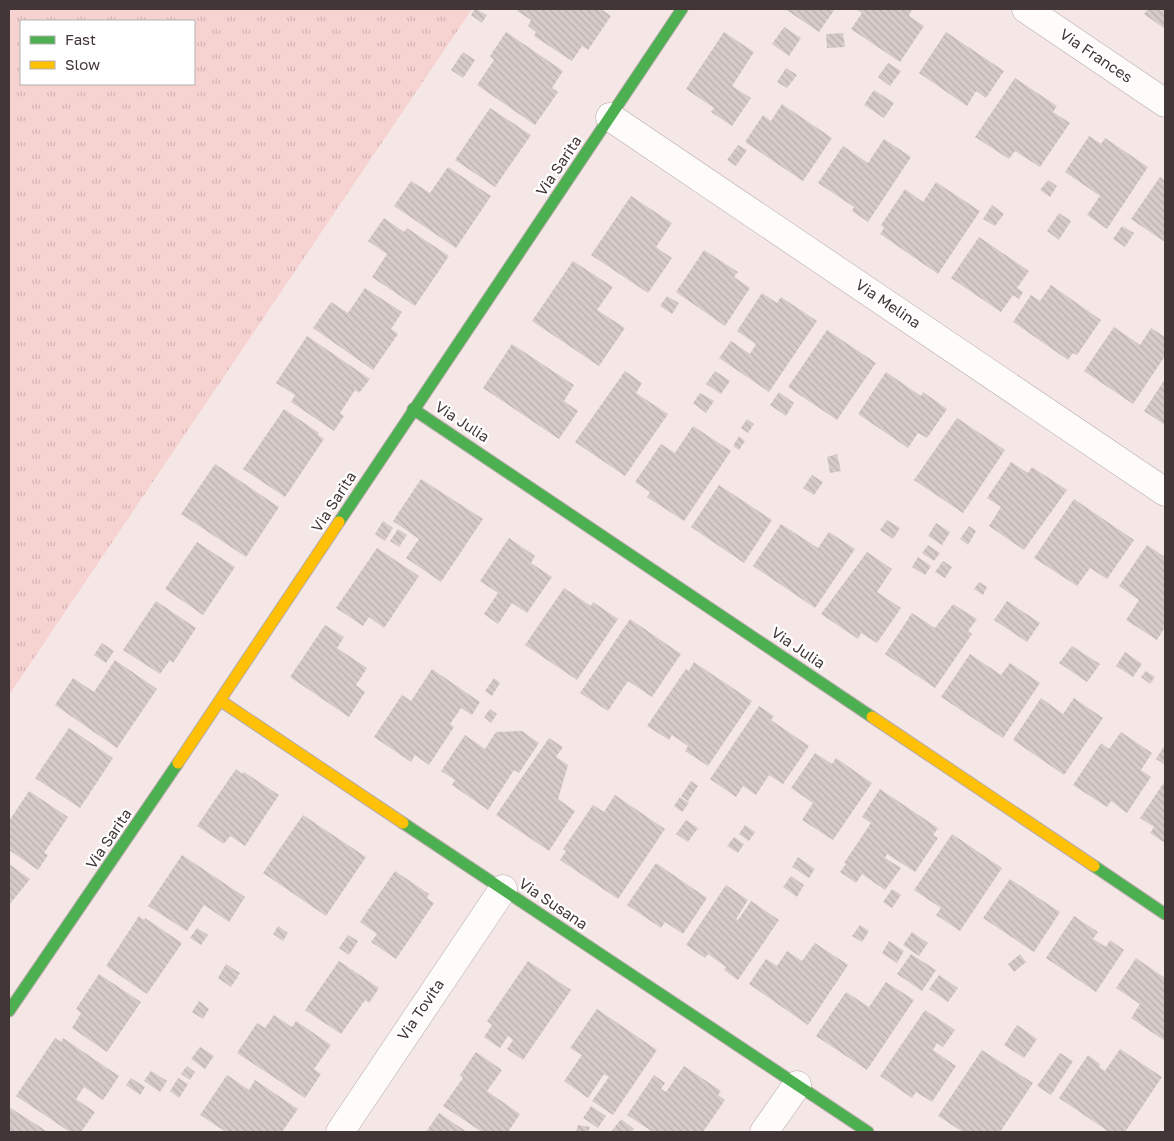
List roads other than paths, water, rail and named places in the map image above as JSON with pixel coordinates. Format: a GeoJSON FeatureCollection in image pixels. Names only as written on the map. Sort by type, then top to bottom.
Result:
{"type":"FeatureCollection","features":[{"type":"Feature","properties":{"kind":"street","name":"Via Sarita"},"geometry":{"type":"LineString","coordinates":[[9,1012],[221,701],[413,409],[682,9]]}},
{"type":"Feature","properties":{"kind":"street","name":"Via Frances"},"geometry":{"type":"LineString","coordinates":[[1026,9],[1165,103]]}},
{"type":"Feature","properties":{"kind":"street","name":"Via Melina"},"geometry":{"type":"LineString","coordinates":[[610,116],[1165,492]]}},
{"type":"Feature","properties":{"kind":"street","name":"Via Julia"},"geometry":{"type":"LineString","coordinates":[[413,409],[1165,914]]}},
{"type":"Feature","properties":{"kind":"street","name":"Via Susana"},"geometry":{"type":"LineString","coordinates":[[221,701],[868,1132]]}},
{"type":"Feature","properties":{"kind":"street","name":"Via Tovita"},"geometry":{"type":"LineString","coordinates":[[340,1132],[503,889]]}},
{"type":"Feature","properties":{"kind":"street"},"geometry":{"type":"LineString","coordinates":[[764,1132],[797,1085]]}}]}
